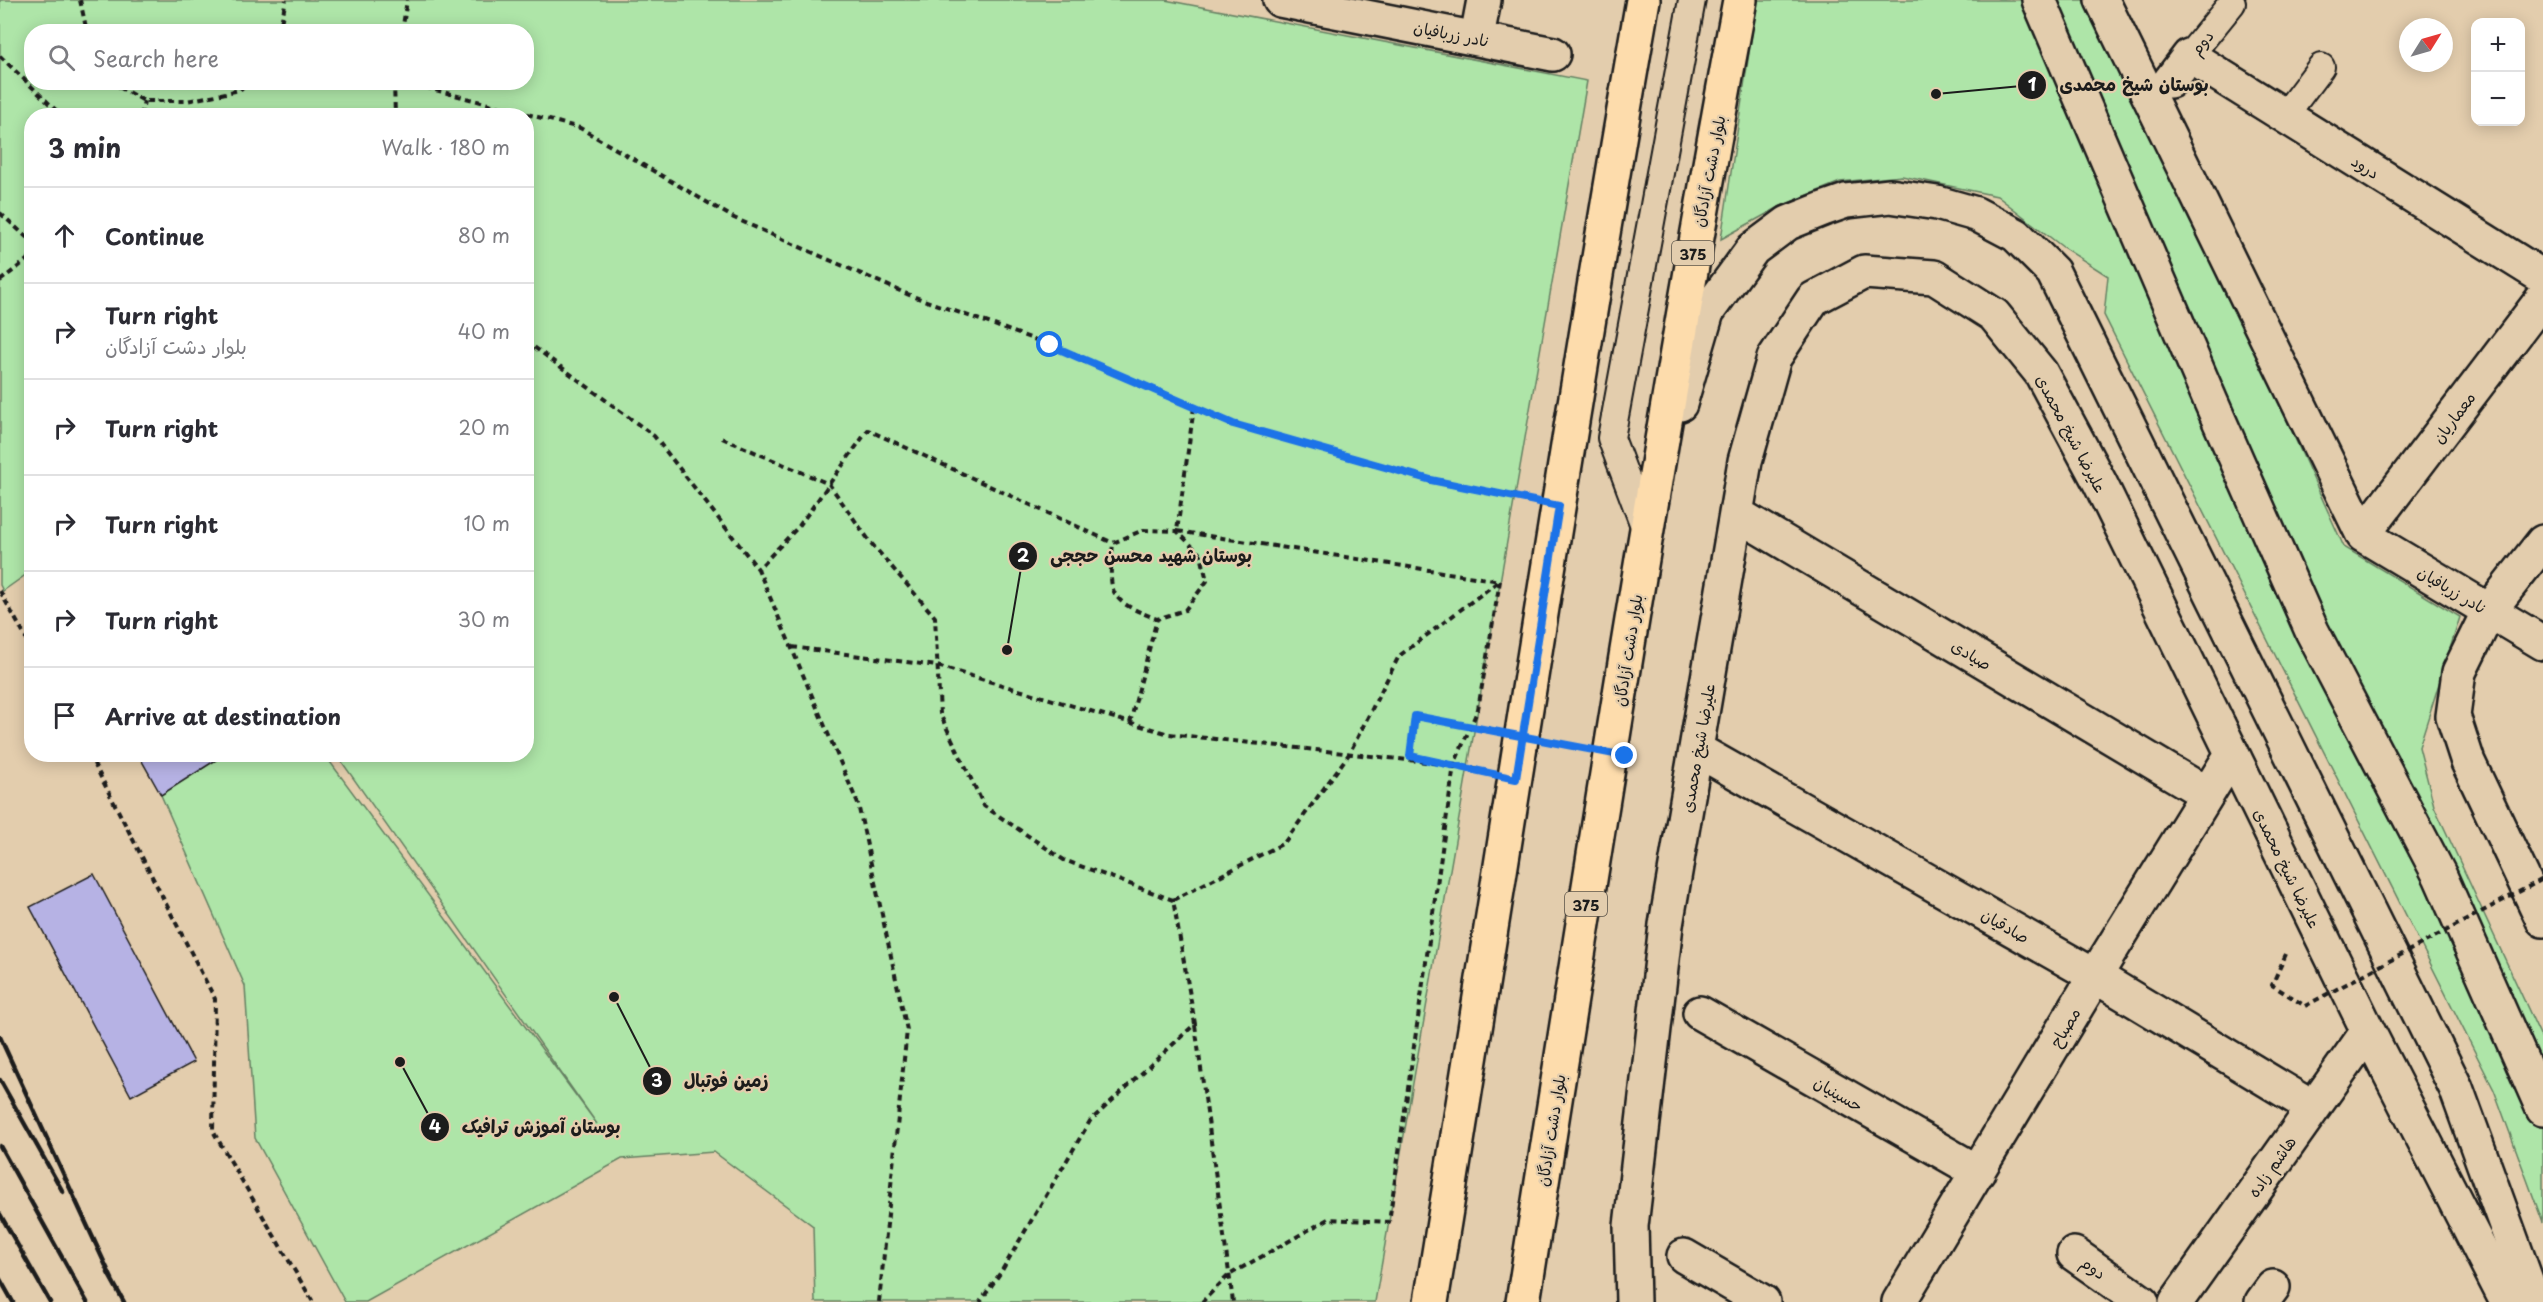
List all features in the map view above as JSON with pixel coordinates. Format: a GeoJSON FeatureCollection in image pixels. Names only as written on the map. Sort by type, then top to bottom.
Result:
{"type":"FeatureCollection","features":[{"type":"Feature","properties":{"kind":"main road"},"geometry":{"type":"LineString","coordinates":[[1431,1302],[1516,779],[1583,346],[1643,0]]}},
{"type":"Feature","properties":{"kind":"main road","name":"بلوار دشت آزادگان"},"geometry":{"type":"LineString","coordinates":[[1523,1302],[1687,282],[1740,0]]}},
{"type":"Feature","properties":{"kind":"street"},"geometry":{"type":"LineString","coordinates":[[1477,37],[1484,0]]}},
{"type":"Feature","properties":{"kind":"street"},"geometry":{"type":"LineString","coordinates":[[2039,0],[2312,632],[2440,876],[2543,1109]]}},
{"type":"Feature","properties":{"kind":"street"},"geometry":{"type":"LineString","coordinates":[[2102,0],[2363,535]]}},
{"type":"Feature","properties":{"kind":"street","name":"نادر زربافیان"},"geometry":{"type":"LineString","coordinates":[[1300,2],[1553,54]]}},
{"type":"Feature","properties":{"kind":"street","name":"درود"},"geometry":{"type":"LineString","coordinates":[[2180,68],[2285,115],[2543,276]]}},
{"type":"Feature","properties":{"kind":"street"},"geometry":{"type":"LineString","coordinates":[[1648,518],[1707,312],[1753,249],[1788,224],[1823,208],[1846,201],[1890,196],[1937,202],[1976,214],[2016,235],[2053,272],[2456,1088],[2534,1302]]}},
{"type":"Feature","properties":{"kind":"street","name":"علیرضا شیخ محمدی"},"geometry":{"type":"LineString","coordinates":[[1633,1302],[1631,1226],[1666,925],[1746,461],[1773,358],[1813,298],[1864,272],[1934,278],[1994,315],[2041,373],[2100,483],[2368,1031],[2507,1302]]}},
{"type":"Feature","properties":{"kind":"street","name":"معماریان"},"geometry":{"type":"LineString","coordinates":[[2363,535],[2543,298]]}},
{"type":"Feature","properties":{"kind":"street","name":"صیادی"},"geometry":{"type":"LineString","coordinates":[[1737,514],[2207,794]]}},
{"type":"Feature","properties":{"kind":"street","name":"نادر زربافیان"},"geometry":{"type":"LineString","coordinates":[[2363,535],[2543,643]]}},
{"type":"Feature","properties":{"kind":"street"},"geometry":{"type":"LineString","coordinates":[[2543,542],[2489,611],[2459,672],[2453,716],[2468,762],[2543,920]]}},
{"type":"Feature","properties":{"kind":"street","name":"صادقیان"},"geometry":{"type":"LineString","coordinates":[[1696,750],[2095,976],[2312,1107]]}},
{"type":"Feature","properties":{"kind":"street","name":"مصباح"},"geometry":{"type":"LineString","coordinates":[[1899,1302],[2232,754]]}},
{"type":"Feature","properties":{"kind":"street","name":"حسینیان"},"geometry":{"type":"LineString","coordinates":[[1700,1013],[1978,1172]]}},
{"type":"Feature","properties":{"kind":"street","name":"هاشم زاده"},"geometry":{"type":"LineString","coordinates":[[2175,1302],[2368,1031]]}},
{"type":"Feature","properties":{"kind":"street","name":"دوم"},"geometry":{"type":"LineString","coordinates":[[2074,1254],[2142,1302]]}},
{"type":"Feature","properties":{"kind":"street"},"geometry":{"type":"LineString","coordinates":[[1683,1256],[1763,1302]]}},
{"type":"Feature","properties":{"kind":"lane"},"geometry":{"type":"LineString","coordinates":[[1648,518],[1611,438],[1692,0]]}},
{"type":"Feature","properties":{"kind":"lane","name":"دوم"},"geometry":{"type":"LineString","coordinates":[[2180,68],[2232,3]]}},
{"type":"Feature","properties":{"kind":"lane"},"geometry":{"type":"LineString","coordinates":[[2285,115],[2321,67]]}},
{"type":"Feature","properties":{"kind":"path"},"geometry":{"type":"LineString","coordinates":[[80,0],[85,24]]}},
{"type":"Feature","properties":{"kind":"path"},"geometry":{"type":"LineString","coordinates":[[281,24],[286,0]]}},
{"type":"Feature","properties":{"kind":"path"},"geometry":{"type":"LineString","coordinates":[[403,24],[407,0]]}},
{"type":"Feature","properties":{"kind":"path"},"geometry":{"type":"LineString","coordinates":[[0,56],[24,79]]}},
{"type":"Feature","properties":{"kind":"path"},"geometry":{"type":"LineString","coordinates":[[35,90],[54,108]]}},
{"type":"Feature","properties":{"kind":"path"},"geometry":{"type":"LineString","coordinates":[[124,90],[144,101],[187,101],[240,90]]}},
{"type":"Feature","properties":{"kind":"path"},"geometry":{"type":"LineString","coordinates":[[394,90],[395,108]]}},
{"type":"Feature","properties":{"kind":"path"},"geometry":{"type":"LineString","coordinates":[[435,90],[504,108]]}},
{"type":"Feature","properties":{"kind":"path"},"geometry":{"type":"LineString","coordinates":[[143,108],[144,101]]}},
{"type":"Feature","properties":{"kind":"path"},"geometry":{"type":"LineString","coordinates":[[534,116],[580,128],[734,218],[907,294],[1050,345],[1233,424],[1431,480],[1559,506]]}},
{"type":"Feature","properties":{"kind":"path"},"geometry":{"type":"LineString","coordinates":[[0,213],[24,235]]}},
{"type":"Feature","properties":{"kind":"path"},"geometry":{"type":"LineString","coordinates":[[0,281],[24,262]]}},
{"type":"Feature","properties":{"kind":"path"},"geometry":{"type":"LineString","coordinates":[[534,347],[654,436],[758,568],[858,804],[907,1030],[879,1302]]}},
{"type":"Feature","properties":{"kind":"path"},"geometry":{"type":"LineString","coordinates":[[1177,531],[1194,407]]}},
{"type":"Feature","properties":{"kind":"path"},"geometry":{"type":"LineString","coordinates":[[758,568],[799,526],[868,430],[1113,543],[1143,530],[1177,531],[1500,581]]}},
{"type":"Feature","properties":{"kind":"path"},"geometry":{"type":"LineString","coordinates":[[722,438],[829,484],[871,543],[935,617],[940,714],[984,806],[1064,860],[1173,900],[1284,843],[1349,754],[1399,656],[1500,581]]}},
{"type":"Feature","properties":{"kind":"path"},"geometry":{"type":"LineString","coordinates":[[1113,543],[1109,581],[1122,605],[1157,619],[1185,609],[1207,581],[1201,555],[1177,531]]}},
{"type":"Feature","properties":{"kind":"path"},"geometry":{"type":"LineString","coordinates":[[1202,1302],[1229,1275],[1328,1219],[1389,1222],[1454,765],[1478,710],[1500,581]]}},
{"type":"Feature","properties":{"kind":"path"},"geometry":{"type":"LineString","coordinates":[[0,591],[24,634]]}},
{"type":"Feature","properties":{"kind":"path"},"geometry":{"type":"LineString","coordinates":[[1130,723],[1157,619]]}},
{"type":"Feature","properties":{"kind":"path"},"geometry":{"type":"LineString","coordinates":[[791,647],[937,666],[1168,734],[1454,765]]}},
{"type":"Feature","properties":{"kind":"path"},"geometry":{"type":"LineString","coordinates":[[1516,779],[1410,756],[1415,716],[1625,756]]}},
{"type":"Feature","properties":{"kind":"path"},"geometry":{"type":"LineString","coordinates":[[93,762],[214,999],[213,1131],[313,1302]]}},
{"type":"Feature","properties":{"kind":"path"},"geometry":{"type":"LineString","coordinates":[[2288,949],[2272,985],[2305,1006],[2543,879]]}},
{"type":"Feature","properties":{"kind":"path"},"geometry":{"type":"LineString","coordinates":[[1173,900],[1195,1024],[1233,1302]]}},
{"type":"Feature","properties":{"kind":"path"},"geometry":{"type":"LineString","coordinates":[[980,1302],[1001,1272],[1090,1121],[1195,1024]]}},
{"type":"Feature","properties":{"kind":"green space"},"geometry":{"type":"Polygon","coordinates":[[[0,0],[1165,0],[1587,81],[1375,1302],[815,1302],[813,1226],[714,1152],[622,1159],[366,1302],[345,1302],[255,1138],[245,986],[161,795],[213,762],[330,762],[597,1124],[342,762],[534,762],[534,108],[24,108],[24,576],[3,591],[0,585],[0,0]]]}},
{"type":"Feature","properties":{"kind":"green space"},"geometry":{"type":"Polygon","coordinates":[[[1757,0],[2083,0],[2229,292],[2344,547],[2460,617],[2419,747],[2434,806],[2543,1041],[2543,1223],[2494,1090],[2104,315],[2108,276],[2064,248],[1997,196],[1902,176],[1840,182],[1781,206],[1721,239],[1757,0]]]}},
{"type":"Feature","properties":{"kind":"building"},"geometry":{"type":"Polygon","coordinates":[[[142,762],[213,762],[161,795],[142,762]]]}},
{"type":"Feature","properties":{"kind":"building"},"geometry":{"type":"Polygon","coordinates":[[[94,874],[194,1062],[131,1096],[30,907],[94,874]]]}},
{"type":"Feature","properties":{"kind":"railway"},"geometry":{"type":"LineString","coordinates":[[0,1037],[112,1279]]}},
{"type":"Feature","properties":{"kind":"railway"},"geometry":{"type":"LineString","coordinates":[[0,1080],[63,1192]]}},
{"type":"Feature","properties":{"kind":"railway"},"geometry":{"type":"LineString","coordinates":[[0,1146],[87,1302]]}},
{"type":"Feature","properties":{"kind":"railway"},"geometry":{"type":"LineString","coordinates":[[0,1214],[50,1302]]}},
{"type":"Feature","properties":{"kind":"railway"},"geometry":{"type":"LineString","coordinates":[[108,1273],[124,1302]]}},
{"type":"Feature","properties":{"kind":"railway"},"geometry":{"type":"LineString","coordinates":[[0,1279],[13,1302]]}},
{"type":"Feature","properties":{"kind":"place","name":"بوستان شیخ محمدی"},"geometry":{"type":"Point","coordinates":[1936,94]}},
{"type":"Feature","properties":{"kind":"place","name":"بوستان شهید محسن حججی"},"geometry":{"type":"Point","coordinates":[1007,650]}},
{"type":"Feature","properties":{"kind":"place","name":"زمین فوتبال"},"geometry":{"type":"Point","coordinates":[614,997]}},
{"type":"Feature","properties":{"kind":"place","name":"بوستان آموزش ترافیک"},"geometry":{"type":"Point","coordinates":[400,1062]}},
{"type":"Feature","properties":{"kind":"route"},"geometry":{"type":"LineString","coordinates":[[1050,345],[1233,424],[1431,480],[1559,506],[1538,640],[1516,779],[1410,756],[1415,716],[1625,756]]}}]}
